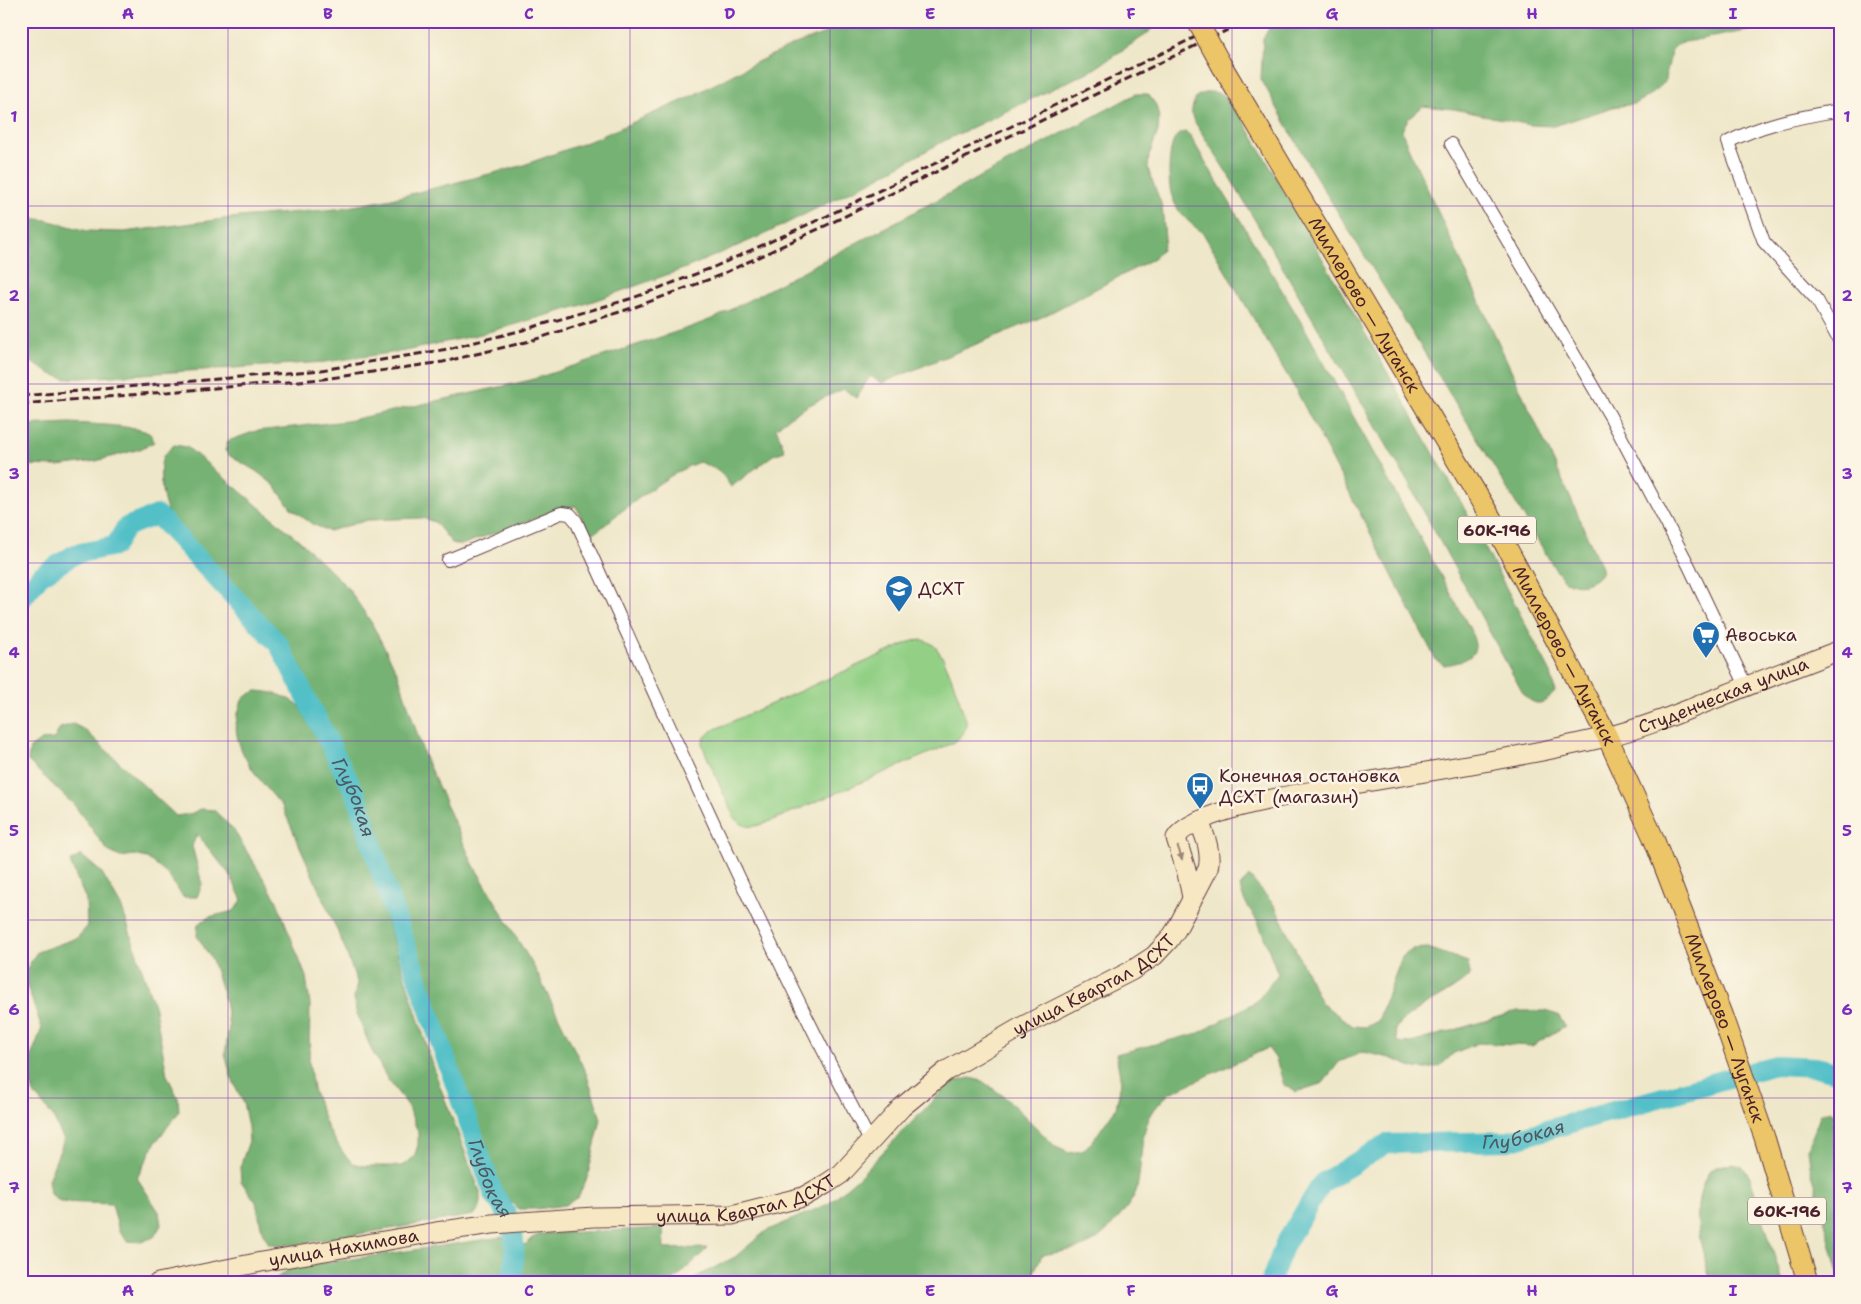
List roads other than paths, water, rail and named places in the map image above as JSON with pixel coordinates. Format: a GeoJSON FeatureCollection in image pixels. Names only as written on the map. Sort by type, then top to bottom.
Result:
{"type":"FeatureCollection","features":[{"type":"Feature","properties":{"kind":"main road","name":"Миллерово — Луганск"},"geometry":{"type":"LineString","coordinates":[[1197,21],[1490,518],[1607,736],[1652,837],[1722,1018],[1765,1139],[1808,1283]]}},
{"type":"Feature","properties":{"kind":"street"},"geometry":{"type":"LineString","coordinates":[[1840,110],[1777,122],[1746,133],[1728,142],[1764,242],[1818,300],[1840,342]]}},
{"type":"Feature","properties":{"kind":"street"},"geometry":{"type":"LineString","coordinates":[[1452,144],[1610,416],[1689,566],[1746,686]]}},
{"type":"Feature","properties":{"kind":"street"},"geometry":{"type":"LineString","coordinates":[[448,560],[561,514],[570,514],[576,521],[728,853],[824,1055],[870,1141]]}},
{"type":"Feature","properties":{"kind":"street","name":"Студенческая улица"},"geometry":{"type":"LineString","coordinates":[[1607,736],[1660,720],[1840,650]]}},
{"type":"Feature","properties":{"kind":"street"},"geometry":{"type":"LineString","coordinates":[[1192,898],[1187,873],[1176,838],[1182,830],[1199,821],[1223,812],[1281,797],[1524,754],[1607,736]]}},
{"type":"Feature","properties":{"kind":"street","name":"улица Квартал ДСХТ"},"geometry":{"type":"LineString","coordinates":[[531,1221],[603,1216],[721,1215],[744,1212],[789,1201],[812,1193],[841,1174],[902,1107],[946,1071],[1023,1026],[1131,971],[1154,956],[1169,940],[1205,877],[1210,860],[1206,838],[1199,821]]}},
{"type":"Feature","properties":{"kind":"street","name":"улица Нахимова"},"geometry":{"type":"LineString","coordinates":[[158,1283],[261,1262],[436,1232],[492,1224],[531,1221]]}},
{"type":"Feature","properties":{"kind":"waterway","name":"Глубокая"},"geometry":{"type":"LineString","coordinates":[[21,600],[40,576],[75,554],[115,546],[126,527],[157,515],[279,645],[358,799],[385,886],[494,1195],[502,1205],[511,1226],[514,1247],[511,1283]]}},
{"type":"Feature","properties":{"kind":"waterway","name":"Глубокая"},"geometry":{"type":"LineString","coordinates":[[1270,1283],[1285,1244],[1322,1183],[1386,1144],[1508,1141],[1775,1065],[1816,1067],[1840,1073]]}},
{"type":"Feature","properties":{"kind":"railway"},"geometry":{"type":"LineString","coordinates":[[21,396],[321,370],[448,349],[523,330],[633,298],[714,267],[827,216],[1228,21]]}},
{"type":"Feature","properties":{"kind":"railway"},"geometry":{"type":"LineString","coordinates":[[21,404],[323,379],[443,362],[530,341],[635,307],[718,276],[1246,21]]}},
{"type":"Feature","properties":{"kind":"place","name":"ДСХТ"},"geometry":{"type":"Point","coordinates":[899,613]}},
{"type":"Feature","properties":{"kind":"place","name":"Авоська"},"geometry":{"type":"Point","coordinates":[1706,659]}},
{"type":"Feature","properties":{"kind":"place","name":"Конечная остановка ДСХТ (магазин)"},"geometry":{"type":"Point","coordinates":[1200,810]}}]}
